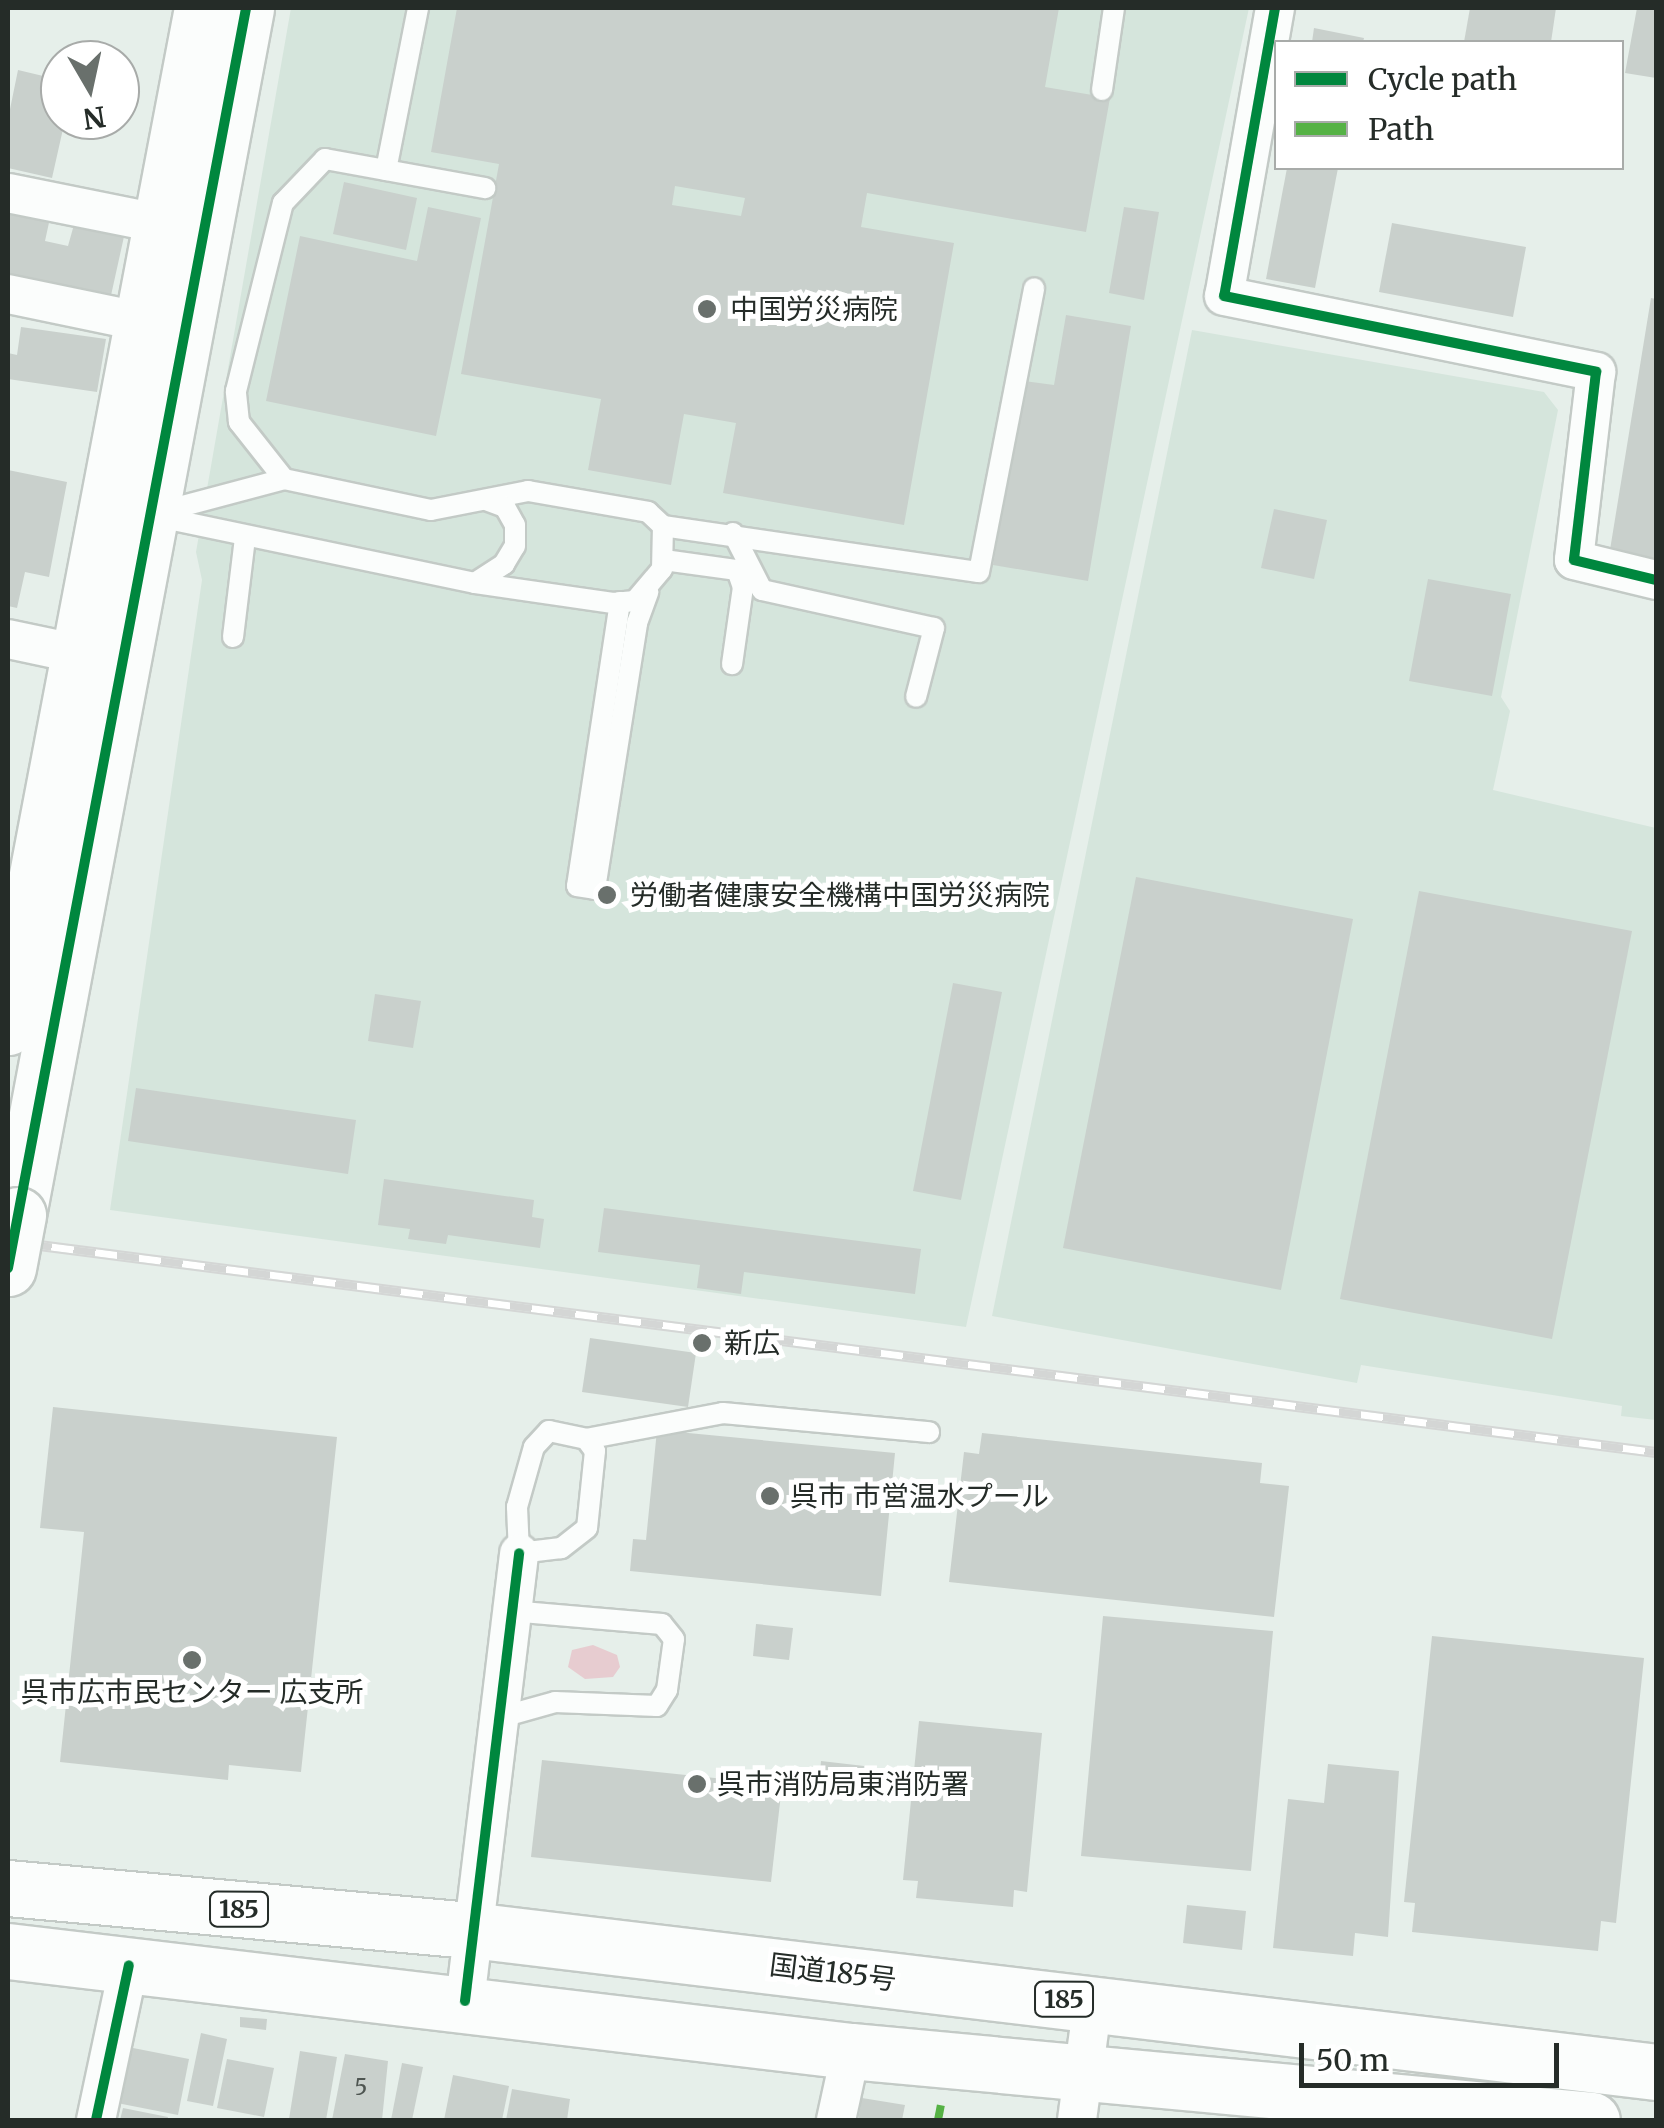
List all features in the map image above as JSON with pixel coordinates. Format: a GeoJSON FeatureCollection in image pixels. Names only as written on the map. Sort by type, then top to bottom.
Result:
{"type":"FeatureCollection","features":[{"type":"Feature","properties":{"kind":"main road"},"geometry":{"type":"LineString","coordinates":[[10,998],[128,511],[164,327],[182,228],[202,8]]}},
{"type":"Feature","properties":{"kind":"main road"},"geometry":{"type":"LineString","coordinates":[[182,228],[246,8]]}},
{"type":"Feature","properties":{"kind":"main road"},"geometry":{"type":"LineString","coordinates":[[8,1268],[18,1215],[44,851],[79,654],[128,511]]}},
{"type":"Feature","properties":{"kind":"main road","name":"国道185号"},"geometry":{"type":"LineString","coordinates":[[8,1888],[472,1930],[1656,2072]]}},
{"type":"Feature","properties":{"kind":"main road"},"geometry":{"type":"LineString","coordinates":[[8,1951],[465,2000],[851,2051],[1082,2096],[1592,2120]]}},
{"type":"Feature","properties":{"kind":"street"},"geometry":{"type":"LineString","coordinates":[[1276,8],[1224,296],[1596,372],[1574,560],[1656,580]]}},
{"type":"Feature","properties":{"kind":"street"},"geometry":{"type":"LineString","coordinates":[[8,193],[182,228]]}},
{"type":"Feature","properties":{"kind":"street"},"geometry":{"type":"LineString","coordinates":[[8,294],[164,327]]}},
{"type":"Feature","properties":{"kind":"street"},"geometry":{"type":"LineString","coordinates":[[8,639],[79,654]]}},
{"type":"Feature","properties":{"kind":"street"},"geometry":{"type":"LineString","coordinates":[[465,2000],[519,1553]]}},
{"type":"Feature","properties":{"kind":"street"},"geometry":{"type":"LineString","coordinates":[[96,2120],[129,1965]]}},
{"type":"Feature","properties":{"kind":"street"},"geometry":{"type":"LineString","coordinates":[[1082,2096],[1093,2002]]}},
{"type":"Feature","properties":{"kind":"street"},"geometry":{"type":"LineString","coordinates":[[836,2120],[851,2051]]}},
{"type":"Feature","properties":{"kind":"lane"},"geometry":{"type":"LineString","coordinates":[[386,170],[418,8]]}},
{"type":"Feature","properties":{"kind":"lane"},"geometry":{"type":"LineString","coordinates":[[1102,90],[1114,8]]}},
{"type":"Feature","properties":{"kind":"lane"},"geometry":{"type":"LineString","coordinates":[[284,479],[239,422],[236,391],[282,203],[325,159],[485,188]]}},
{"type":"Feature","properties":{"kind":"lane"},"geometry":{"type":"LineString","coordinates":[[128,511],[284,479],[431,510],[528,491],[648,512],[662,526],[979,572],[1034,288]]}},
{"type":"Feature","properties":{"kind":"lane"},"geometry":{"type":"LineString","coordinates":[[476,582],[504,564],[515,546],[516,525],[505,507],[484,500]]}},
{"type":"Feature","properties":{"kind":"lane"},"geometry":{"type":"LineString","coordinates":[[128,511],[244,538],[476,582],[620,602],[635,600],[651,584]]}},
{"type":"Feature","properties":{"kind":"lane"},"geometry":{"type":"LineString","coordinates":[[620,602],[576,886],[596,889],[636,622],[664,560],[662,526]]}},
{"type":"Feature","properties":{"kind":"lane"},"geometry":{"type":"LineString","coordinates":[[733,534],[762,590],[934,628],[916,697]]}},
{"type":"Feature","properties":{"kind":"lane"},"geometry":{"type":"LineString","coordinates":[[234,637],[244,538]]}},
{"type":"Feature","properties":{"kind":"lane"},"geometry":{"type":"LineString","coordinates":[[664,560],[737,570],[743,587],[732,664]]}},
{"type":"Feature","properties":{"kind":"lane"},"geometry":{"type":"LineString","coordinates":[[586,1439],[596,1466],[587,1528],[561,1548],[519,1553],[517,1507],[534,1447],[548,1432],[586,1439],[723,1412],[929,1432]]}},
{"type":"Feature","properties":{"kind":"lane"},"geometry":{"type":"LineString","coordinates":[[498,1718],[556,1702],[657,1706],[667,1690],[674,1640],[662,1624],[512,1611]]}},
{"type":"Feature","properties":{"kind":"shaded area","name":"労働者健康安全機構中国労災病院"},"geometry":{"type":"Polygon","coordinates":[[[291,8],[1249,8],[966,1327],[110,1210],[202,580],[196,552],[291,8]]]}},
{"type":"Feature","properties":{"kind":"shaded area"},"geometry":{"type":"Polygon","coordinates":[[[1192,330],[1544,392],[1558,410],[1501,697],[1510,711],[1493,790],[1656,828],[1656,1420],[1621,1416],[1622,1406],[1361,1365],[1357,1383],[992,1316],[1192,330]]]}},
{"type":"Feature","properties":{"kind":"shaded area"},"geometry":{"type":"Polygon","coordinates":[[[593,1645],[617,1655],[620,1667],[613,1677],[585,1679],[568,1667],[572,1650],[593,1645]]]}},
{"type":"Feature","properties":{"kind":"building","name":"中国労災病院"},"geometry":{"type":"Polygon","coordinates":[[[457,8],[1059,8],[1045,87],[1110,98],[1086,232],[867,193],[861,227],[954,243],[904,525],[723,493],[736,423],[684,414],[671,485],[588,470],[601,399],[461,374],[499,164],[431,152],[457,8]],[[675,186],[672,205],[741,216],[745,198],[675,186]]]}},
{"type":"Feature","properties":{"kind":"building"},"geometry":{"type":"Polygon","coordinates":[[[1470,8],[1556,8],[1551,40],[1464,40],[1470,8]]]}},
{"type":"Feature","properties":{"kind":"building"},"geometry":{"type":"Polygon","coordinates":[[[1637,8],[1656,8],[1656,78],[1625,73],[1637,8]]]}},
{"type":"Feature","properties":{"kind":"building"},"geometry":{"type":"Polygon","coordinates":[[[1314,28],[1364,38],[1364,40],[1312,40],[1314,28]]]}},
{"type":"Feature","properties":{"kind":"building"},"geometry":{"type":"Polygon","coordinates":[[[18,70],[40,75],[40,140],[61,140],[52,178],[8,168],[8,119],[18,70]]]}},
{"type":"Feature","properties":{"kind":"building"},"geometry":{"type":"Polygon","coordinates":[[[1287,170],[1338,170],[1315,288],[1266,279],[1287,170]]]}},
{"type":"Feature","properties":{"kind":"building"},"geometry":{"type":"Polygon","coordinates":[[[344,182],[417,198],[406,250],[333,234],[344,182]]]}},
{"type":"Feature","properties":{"kind":"building"},"geometry":{"type":"Polygon","coordinates":[[[428,207],[481,218],[436,436],[266,401],[300,236],[417,261],[428,207]]]}},
{"type":"Feature","properties":{"kind":"building"},"geometry":{"type":"Polygon","coordinates":[[[1124,207],[1159,212],[1144,300],[1109,293],[1124,207]]]}},
{"type":"Feature","properties":{"kind":"building"},"geometry":{"type":"Polygon","coordinates":[[[8,208],[50,218],[45,241],[68,246],[75,221],[125,232],[110,300],[8,277],[8,208]]]}},
{"type":"Feature","properties":{"kind":"building"},"geometry":{"type":"Polygon","coordinates":[[[1392,223],[1526,247],[1513,317],[1379,292],[1392,223]]]}},
{"type":"Feature","properties":{"kind":"building"},"geometry":{"type":"Polygon","coordinates":[[[1651,298],[1656,299],[1656,564],[1609,556],[1651,298]]]}},
{"type":"Feature","properties":{"kind":"building"},"geometry":{"type":"Polygon","coordinates":[[[1066,315],[1131,326],[1088,581],[993,565],[1024,381],[1054,385],[1066,315]]]}},
{"type":"Feature","properties":{"kind":"building"},"geometry":{"type":"Polygon","coordinates":[[[21,327],[106,339],[97,392],[8,379],[8,353],[17,355],[21,327]]]}},
{"type":"Feature","properties":{"kind":"building"},"geometry":{"type":"Polygon","coordinates":[[[8,470],[67,482],[49,577],[25,572],[17,608],[8,606],[8,470]]]}},
{"type":"Feature","properties":{"kind":"building"},"geometry":{"type":"Polygon","coordinates":[[[1274,509],[1327,520],[1314,579],[1261,568],[1274,509]]]}},
{"type":"Feature","properties":{"kind":"building"},"geometry":{"type":"Polygon","coordinates":[[[1428,579],[1511,594],[1492,696],[1409,681],[1428,579]]]}},
{"type":"Feature","properties":{"kind":"building"},"geometry":{"type":"Polygon","coordinates":[[[1136,877],[1353,919],[1281,1290],[1063,1248],[1136,877]]]}},
{"type":"Feature","properties":{"kind":"building"},"geometry":{"type":"Polygon","coordinates":[[[1419,891],[1632,931],[1552,1339],[1340,1299],[1419,891]]]}},
{"type":"Feature","properties":{"kind":"building"},"geometry":{"type":"Polygon","coordinates":[[[953,983],[1002,992],[961,1200],[913,1191],[953,983]]]}},
{"type":"Feature","properties":{"kind":"building"},"geometry":{"type":"Polygon","coordinates":[[[375,994],[421,1001],[413,1048],[368,1041],[375,994]]]}},
{"type":"Feature","properties":{"kind":"building"},"geometry":{"type":"Polygon","coordinates":[[[136,1088],[356,1120],[348,1174],[128,1141],[136,1088]]]}},
{"type":"Feature","properties":{"kind":"building"},"geometry":{"type":"Polygon","coordinates":[[[384,1179],[534,1200],[532,1217],[544,1219],[540,1248],[448,1235],[446,1244],[408,1239],[410,1229],[378,1225],[384,1179]]]}},
{"type":"Feature","properties":{"kind":"building"},"geometry":{"type":"Polygon","coordinates":[[[604,1208],[921,1249],[915,1294],[744,1272],[741,1294],[697,1288],[700,1265],[598,1252],[604,1208]]]}},
{"type":"Feature","properties":{"kind":"building"},"geometry":{"type":"Polygon","coordinates":[[[590,1338],[696,1353],[688,1407],[582,1392],[590,1338]]]}},
{"type":"Feature","properties":{"kind":"building","name":"呉市広市民センター 広支所"},"geometry":{"type":"Polygon","coordinates":[[[53,1407],[337,1437],[301,1772],[229,1765],[228,1780],[60,1762],[84,1532],[40,1528],[53,1407]]]}},
{"type":"Feature","properties":{"kind":"building","name":"呉市 市営温水プール"},"geometry":{"type":"Polygon","coordinates":[[[657,1430],[895,1453],[881,1596],[630,1571],[633,1539],[646,1540],[657,1430]]]}},
{"type":"Feature","properties":{"kind":"building"},"geometry":{"type":"Polygon","coordinates":[[[982,1433],[1262,1463],[1260,1483],[1289,1486],[1274,1617],[949,1582],[964,1452],[979,1454],[982,1433]]]}},
{"type":"Feature","properties":{"kind":"building"},"geometry":{"type":"Polygon","coordinates":[[[1103,1616],[1273,1631],[1251,1871],[1081,1856],[1103,1616]]]}},
{"type":"Feature","properties":{"kind":"building"},"geometry":{"type":"Polygon","coordinates":[[[756,1624],[793,1628],[789,1660],[753,1656],[756,1624]]]}},
{"type":"Feature","properties":{"kind":"building"},"geometry":{"type":"Polygon","coordinates":[[[1432,1636],[1644,1658],[1616,1923],[1601,1921],[1598,1951],[1412,1932],[1415,1903],[1404,1902],[1432,1636]]]}},
{"type":"Feature","properties":{"kind":"building"},"geometry":{"type":"Polygon","coordinates":[[[919,1721],[1042,1733],[1027,1892],[1014,1890],[1013,1907],[916,1898],[918,1881],[903,1880],[919,1721]]]}},
{"type":"Feature","properties":{"kind":"building"},"geometry":{"type":"Polygon","coordinates":[[[542,1760],[782,1785],[771,1882],[531,1857],[542,1760]]]}},
{"type":"Feature","properties":{"kind":"building"},"geometry":{"type":"Polygon","coordinates":[[[821,1761],[864,1766],[861,1799],[818,1794],[821,1761]]]}},
{"type":"Feature","properties":{"kind":"building"},"geometry":{"type":"Polygon","coordinates":[[[1328,1764],[1399,1771],[1388,1937],[1355,1933],[1353,1956],[1273,1948],[1288,1799],[1324,1803],[1328,1764]]]}},
{"type":"Feature","properties":{"kind":"building"},"geometry":{"type":"Polygon","coordinates":[[[1187,1905],[1246,1911],[1242,1950],[1183,1943],[1187,1905]]]}},
{"type":"Feature","properties":{"kind":"building"},"geometry":{"type":"Polygon","coordinates":[[[240,2017],[267,2019],[266,2030],[240,2027],[240,2017]]]}},
{"type":"Feature","properties":{"kind":"building"},"geometry":{"type":"Polygon","coordinates":[[[201,2033],[227,2039],[213,2106],[187,2101],[201,2033]]]}},
{"type":"Feature","properties":{"kind":"building"},"geometry":{"type":"Polygon","coordinates":[[[128,2047],[189,2059],[178,2115],[117,2103],[128,2047]]]}},
{"type":"Feature","properties":{"kind":"building"},"geometry":{"type":"Polygon","coordinates":[[[300,2051],[337,2057],[326,2120],[289,2119],[300,2051]]]}},
{"type":"Feature","properties":{"kind":"building"},"geometry":{"type":"Polygon","coordinates":[[[345,2054],[388,2061],[382,2120],[332,2120],[345,2054]]]}},
{"type":"Feature","properties":{"kind":"building"},"geometry":{"type":"Polygon","coordinates":[[[227,2059],[274,2068],[264,2117],[217,2108],[227,2059]]]}},
{"type":"Feature","properties":{"kind":"building"},"geometry":{"type":"Polygon","coordinates":[[[402,2063],[423,2067],[412,2120],[391,2120],[402,2063]]]}},
{"type":"Feature","properties":{"kind":"building"},"geometry":{"type":"Polygon","coordinates":[[[453,2075],[509,2086],[502,2120],[444,2120],[453,2075]]]}},
{"type":"Feature","properties":{"kind":"building"},"geometry":{"type":"Polygon","coordinates":[[[512,2089],[570,2099],[567,2120],[506,2120],[512,2089]]]}},
{"type":"Feature","properties":{"kind":"building"},"geometry":{"type":"Polygon","coordinates":[[[862,2098],[905,2105],[902,2120],[858,2120],[862,2098]]]}},
{"type":"Feature","properties":{"kind":"building"},"geometry":{"type":"Polygon","coordinates":[[[123,2108],[168,2117],[120,2120],[123,2108]]]}},
{"type":"Feature","properties":{"kind":"railway"},"geometry":{"type":"LineString","coordinates":[[8,1241],[1656,1452]]}},
{"type":"Feature","properties":{"kind":"marked path"},"geometry":{"type":"LineString","coordinates":[[938,2120],[941,2105]]}},
{"type":"Feature","properties":{"kind":"cycle path"},"geometry":{"type":"LineString","coordinates":[[8,1268],[246,8]]}},
{"type":"Feature","properties":{"kind":"cycle path"},"geometry":{"type":"LineString","coordinates":[[1275,8],[1224,296],[1596,372],[1574,560],[1656,580]]}},
{"type":"Feature","properties":{"kind":"cycle path"},"geometry":{"type":"LineString","coordinates":[[465,2001],[519,1553]]}},
{"type":"Feature","properties":{"kind":"cycle path"},"geometry":{"type":"LineString","coordinates":[[96,2120],[129,1965]]}},
{"type":"Feature","properties":{"kind":"place","name":"中国労災病院"},"geometry":{"type":"Point","coordinates":[707,309]}},
{"type":"Feature","properties":{"kind":"place","name":"労働者健康安全機構中国労災病院"},"geometry":{"type":"Point","coordinates":[607,895]}},
{"type":"Feature","properties":{"kind":"place","name":"新広"},"geometry":{"type":"Point","coordinates":[702,1343]}},
{"type":"Feature","properties":{"kind":"place","name":"呉市 市営温水プール"},"geometry":{"type":"Point","coordinates":[770,1496]}},
{"type":"Feature","properties":{"kind":"place","name":"呉市広市民センター 広支所"},"geometry":{"type":"Point","coordinates":[192,1660]}},
{"type":"Feature","properties":{"kind":"place","name":"呉市消防局東消防署"},"geometry":{"type":"Point","coordinates":[697,1784]}}]}
